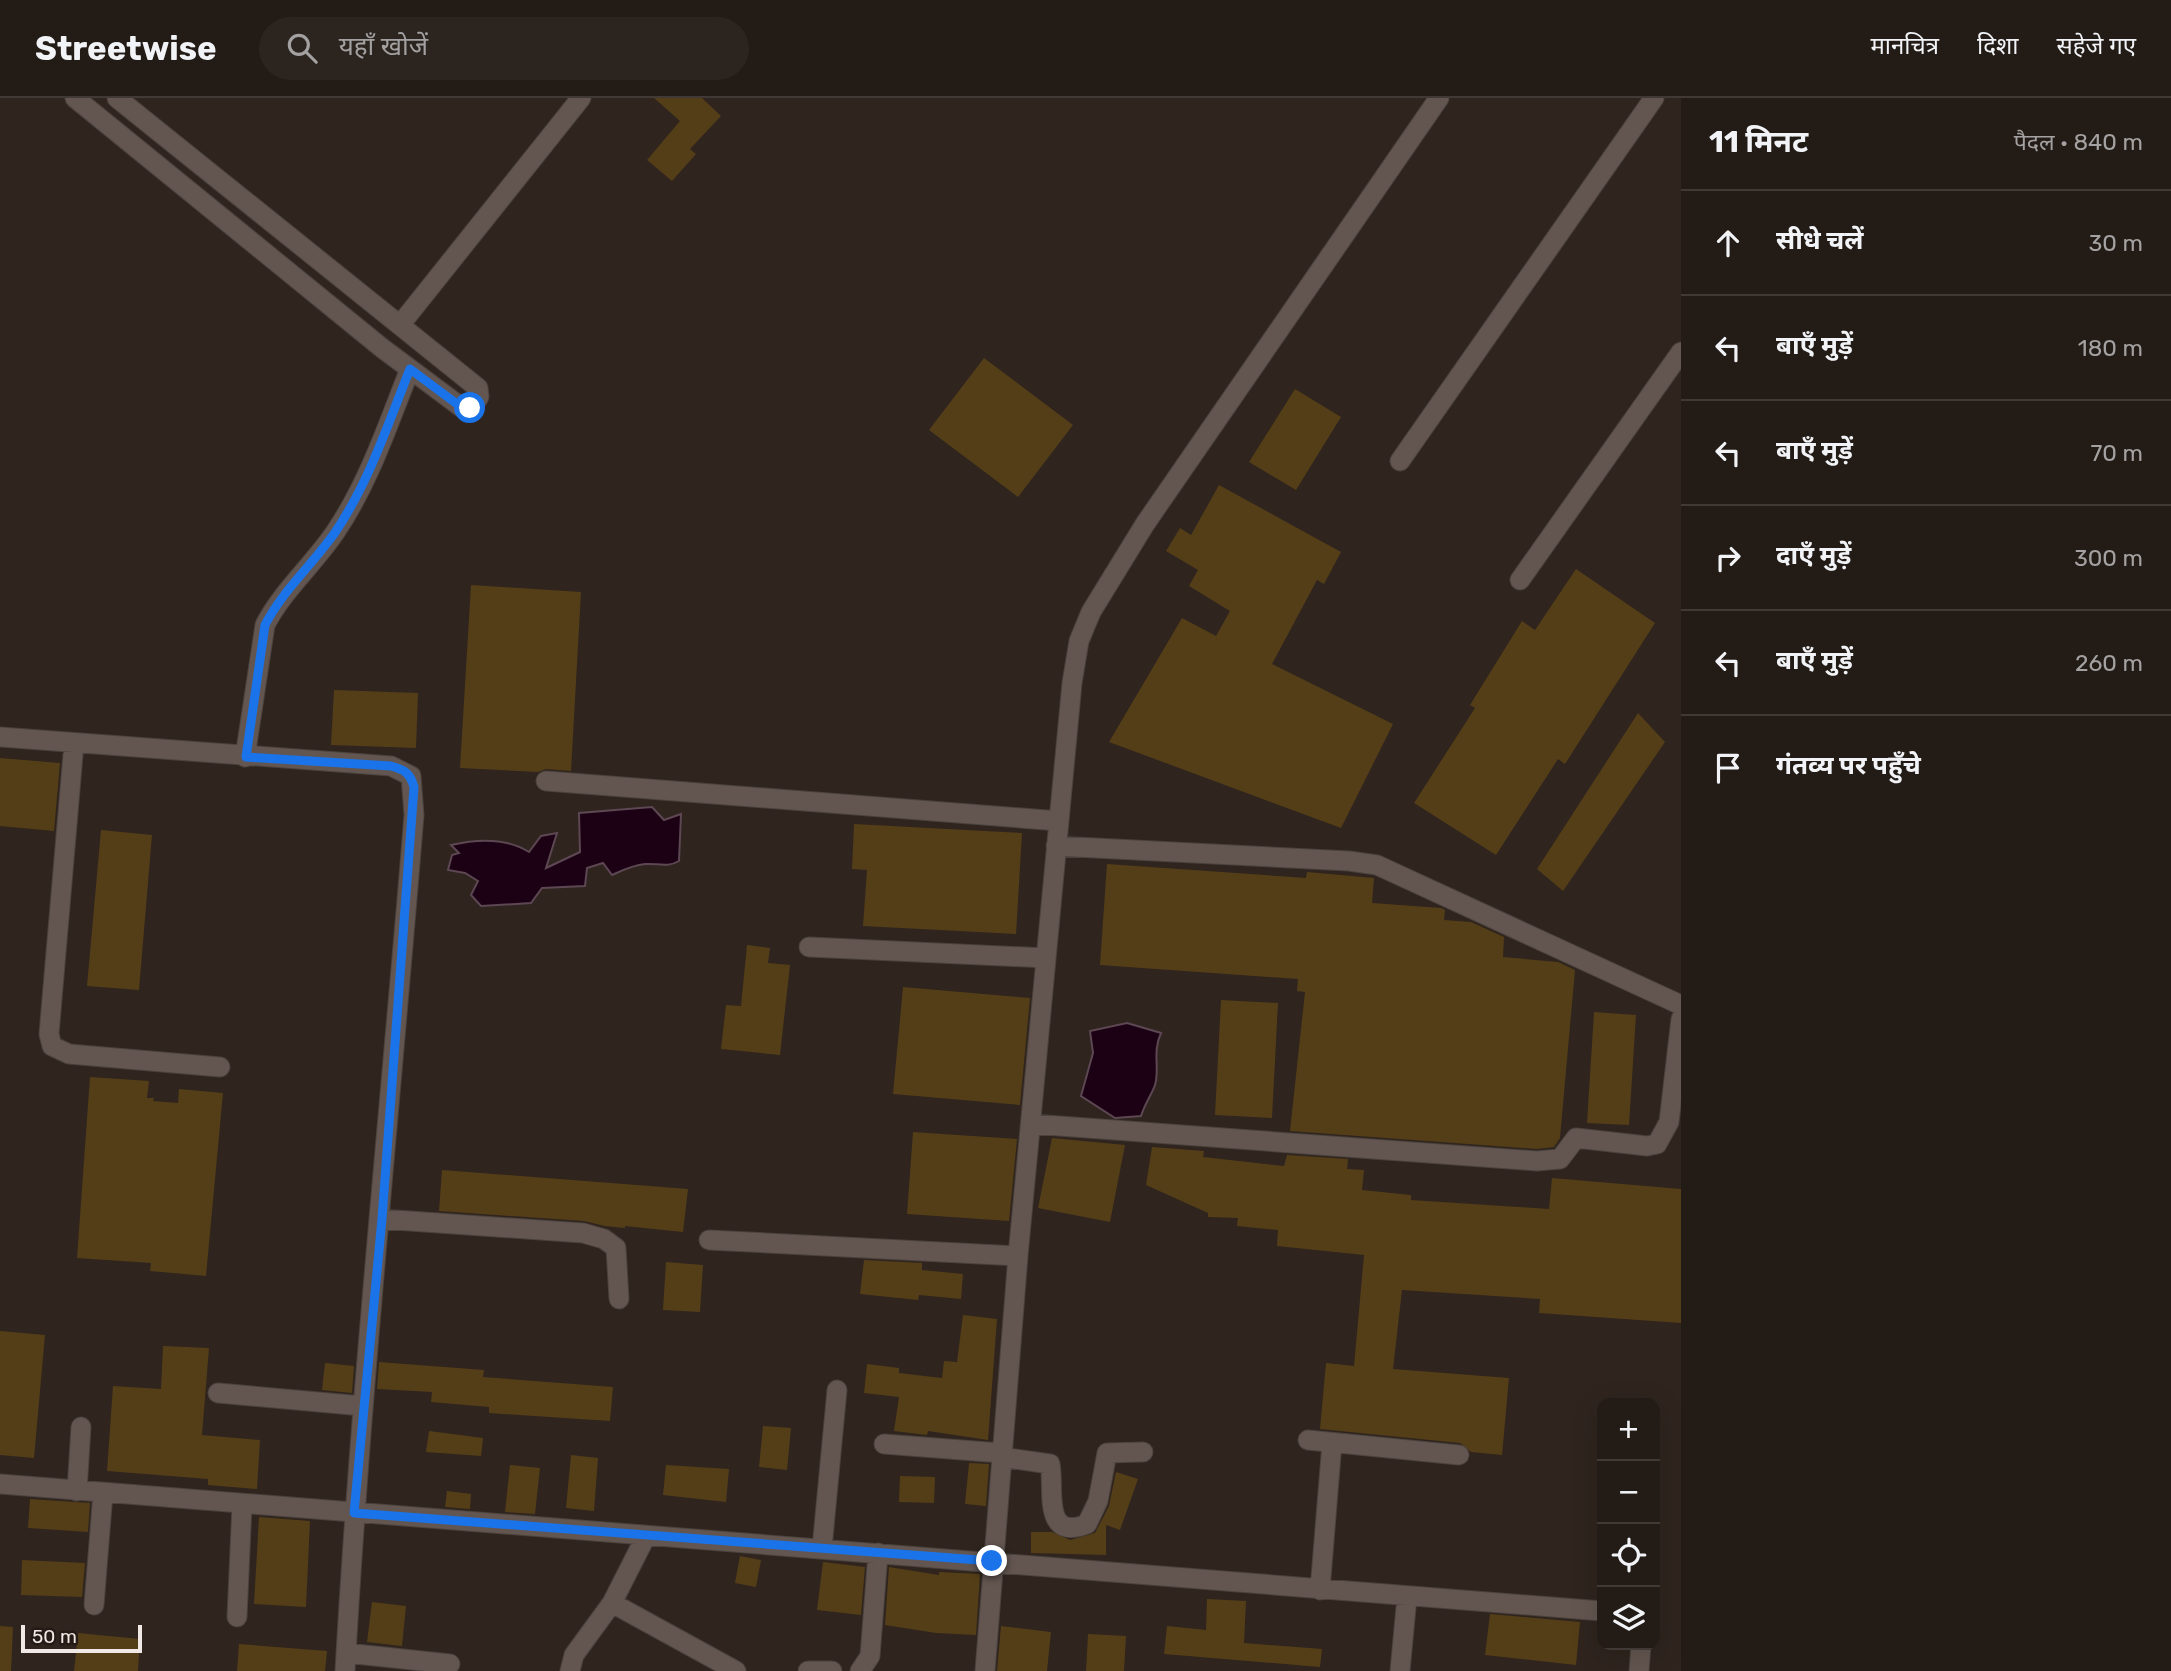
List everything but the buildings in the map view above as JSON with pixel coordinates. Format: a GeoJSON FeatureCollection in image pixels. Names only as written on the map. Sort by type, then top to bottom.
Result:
{"type":"FeatureCollection","features":[{"type":"Feature","properties":{"kind":"street"},"geometry":{"type":"LineString","coordinates":[[75,98],[410,369],[461,407],[470,408],[479,397],[478,388],[117,98]]}},
{"type":"Feature","properties":{"kind":"street"},"geometry":{"type":"LineString","coordinates":[[400,325],[581,98]]}},
{"type":"Feature","properties":{"kind":"street"},"geometry":{"type":"LineString","coordinates":[[985,1671],[1018,1256],[1072,683],[1079,641],[1091,612],[1146,523],[1439,98]]}},
{"type":"Feature","properties":{"kind":"street"},"geometry":{"type":"LineString","coordinates":[[1400,461],[1654,98]]}},
{"type":"Feature","properties":{"kind":"street"},"geometry":{"type":"LineString","coordinates":[[1520,580],[1681,352]]}},
{"type":"Feature","properties":{"kind":"street"},"geometry":{"type":"LineString","coordinates":[[246,757],[265,625],[273,609],[336,531],[357,493],[410,369]]}},
{"type":"Feature","properties":{"kind":"street"},"geometry":{"type":"LineString","coordinates":[[0,737],[391,766],[404,770],[411,776],[414,787],[382,1219],[354,1513],[346,1662],[450,1664]]}},
{"type":"Feature","properties":{"kind":"street"},"geometry":{"type":"LineString","coordinates":[[74,743],[49,1034],[52,1046],[69,1054],[220,1067]]}},
{"type":"Feature","properties":{"kind":"street"},"geometry":{"type":"LineString","coordinates":[[546,780],[1059,821]]}},
{"type":"Feature","properties":{"kind":"street"},"geometry":{"type":"LineString","coordinates":[[1056,846],[1349,861],[1377,865],[1681,1005]]}},
{"type":"Feature","properties":{"kind":"street"},"geometry":{"type":"LineString","coordinates":[[809,947],[1046,958]]}},
{"type":"Feature","properties":{"kind":"street"},"geometry":{"type":"LineString","coordinates":[[1032,1124],[1552,1161],[1560,1159],[1576,1138],[1647,1146],[1657,1144],[1669,1122],[1681,1019]]}},
{"type":"Feature","properties":{"kind":"street"},"geometry":{"type":"LineString","coordinates":[[382,1219],[583,1233],[604,1239],[616,1248],[620,1299]]}},
{"type":"Feature","properties":{"kind":"street"},"geometry":{"type":"LineString","coordinates":[[709,1240],[1018,1256]]}},
{"type":"Feature","properties":{"kind":"street"},"geometry":{"type":"LineString","coordinates":[[822,1548],[837,1390]]}},
{"type":"Feature","properties":{"kind":"street"},"geometry":{"type":"LineString","coordinates":[[218,1393],[363,1406]]}},
{"type":"Feature","properties":{"kind":"street"},"geometry":{"type":"LineString","coordinates":[[77,1491],[81,1427]]}},
{"type":"Feature","properties":{"kind":"street"},"geometry":{"type":"LineString","coordinates":[[1308,1440],[1459,1455]]}},
{"type":"Feature","properties":{"kind":"street"},"geometry":{"type":"LineString","coordinates":[[1320,1590],[1332,1443]]}},
{"type":"Feature","properties":{"kind":"street"},"geometry":{"type":"LineString","coordinates":[[884,1444],[1001,1455],[1050,1464],[1052,1511],[1065,1526],[1077,1528],[1087,1524],[1091,1518],[1107,1452],[1143,1452]]}},
{"type":"Feature","properties":{"kind":"street"},"geometry":{"type":"LineString","coordinates":[[0,1484],[1597,1611]]}},
{"type":"Feature","properties":{"kind":"street"},"geometry":{"type":"LineString","coordinates":[[94,1605],[103,1493]]}},
{"type":"Feature","properties":{"kind":"street"},"geometry":{"type":"LineString","coordinates":[[237,1617],[242,1505]]}},
{"type":"Feature","properties":{"kind":"street"},"geometry":{"type":"LineString","coordinates":[[570,1671],[575,1655],[612,1603],[646,1536]]}},
{"type":"Feature","properties":{"kind":"street"},"geometry":{"type":"LineString","coordinates":[[860,1671],[870,1656],[878,1552]]}},
{"type":"Feature","properties":{"kind":"street"},"geometry":{"type":"LineString","coordinates":[[1400,1671],[1408,1597]]}},
{"type":"Feature","properties":{"kind":"street"},"geometry":{"type":"LineString","coordinates":[[612,1603],[736,1671]]}},
{"type":"Feature","properties":{"kind":"street"},"geometry":{"type":"LineString","coordinates":[[1639,1671],[1641,1650]]}},
{"type":"Feature","properties":{"kind":"street"},"geometry":{"type":"LineString","coordinates":[[808,1671],[832,1671]]}},
{"type":"Feature","properties":{"kind":"shaded area"},"geometry":{"type":"Polygon","coordinates":[[[652,807],[664,820],[681,814],[679,861],[675,863],[641,865],[612,875],[603,863],[587,868],[585,886],[542,888],[531,903],[481,906],[471,895],[478,881],[465,873],[448,870],[452,855],[459,853],[451,845],[491,841],[510,844],[529,852],[541,836],[557,833],[546,868],[580,852],[579,813],[652,807]]]}},
{"type":"Feature","properties":{"kind":"shaded area"},"geometry":{"type":"Polygon","coordinates":[[[1127,1023],[1161,1033],[1157,1047],[1156,1079],[1141,1116],[1115,1118],[1081,1096],[1093,1053],[1090,1031],[1127,1023]]]}},
{"type":"Feature","properties":{"kind":"route"},"geometry":{"type":"LineString","coordinates":[[470,408],[461,407],[410,369],[375,457],[336,531],[273,609],[265,625],[246,757],[391,766],[404,770],[411,776],[414,787],[382,1219],[372,1301],[354,1513],[992,1561]]}}]}
